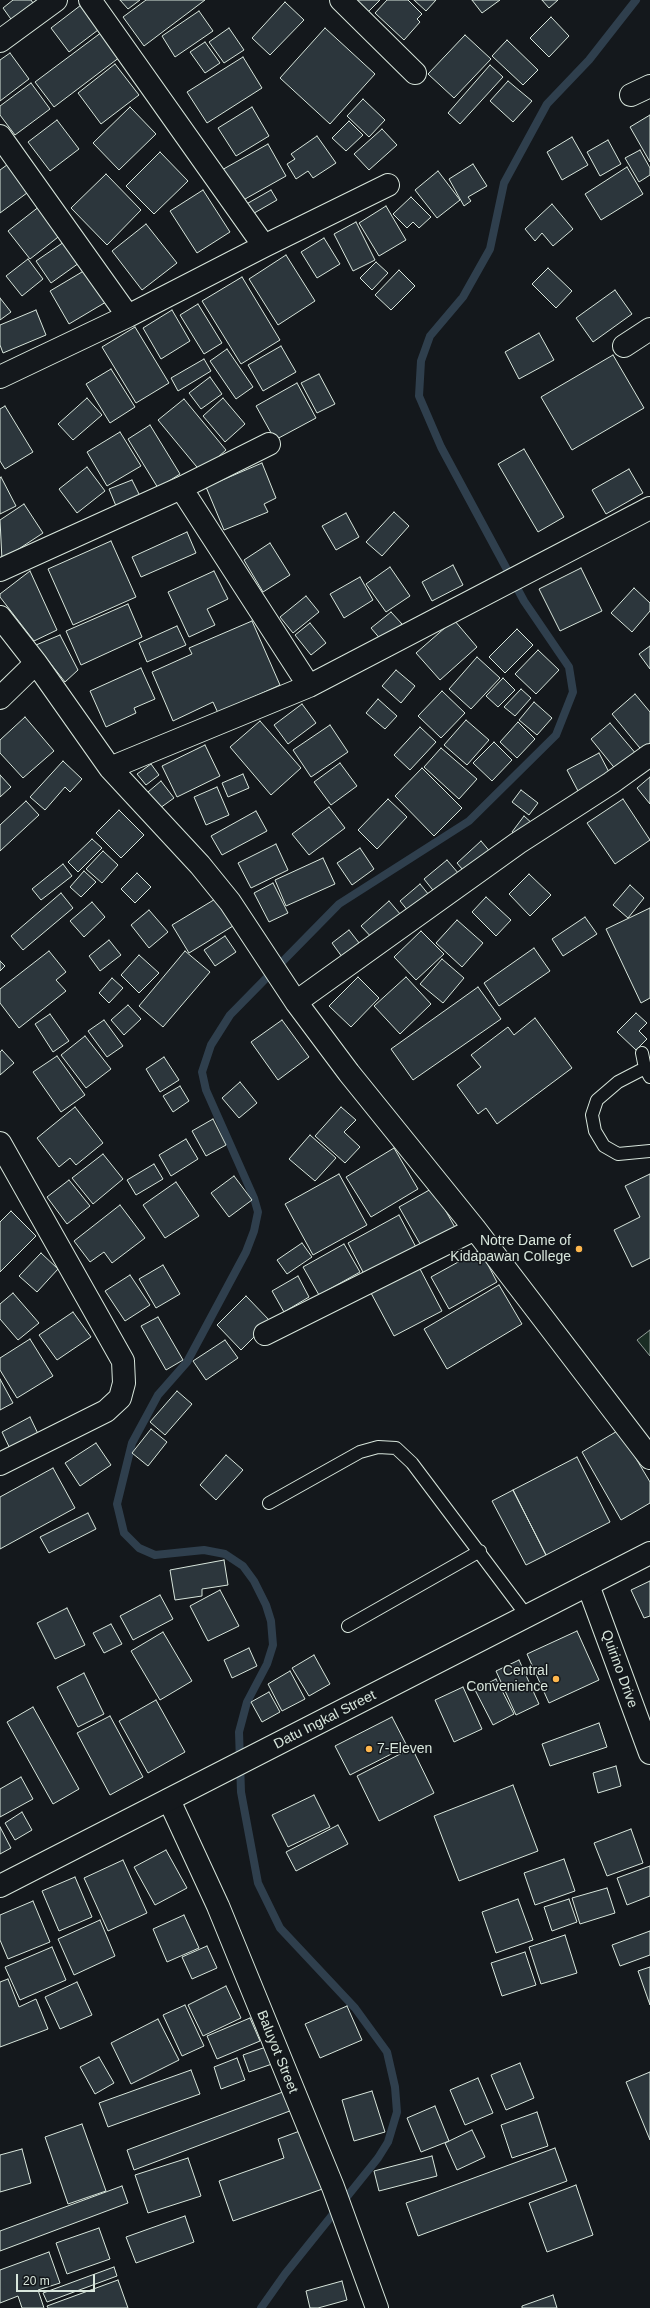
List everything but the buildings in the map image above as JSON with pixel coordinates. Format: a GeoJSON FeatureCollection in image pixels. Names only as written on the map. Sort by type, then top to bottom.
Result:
{"type":"FeatureCollection","features":[{"type":"Feature","properties":{"kind":"street"},"geometry":{"type":"LineString","coordinates":[[0,41],[56,0]]}},
{"type":"Feature","properties":{"kind":"street"},"geometry":{"type":"LineString","coordinates":[[90,0],[264,246]]}},
{"type":"Feature","properties":{"kind":"street"},"geometry":{"type":"LineString","coordinates":[[341,0],[415,72]]}},
{"type":"Feature","properties":{"kind":"street"},"geometry":{"type":"LineString","coordinates":[[0,136],[128,316]]}},
{"type":"Feature","properties":{"kind":"street"},"geometry":{"type":"LineString","coordinates":[[0,377],[128,316],[264,246],[388,185]]}},
{"type":"Feature","properties":{"kind":"street"},"geometry":{"type":"LineString","coordinates":[[624,346],[650,329]]}},
{"type":"Feature","properties":{"kind":"street"},"geometry":{"type":"LineString","coordinates":[[0,570],[181,488],[269,444]]}},
{"type":"Feature","properties":{"kind":"street"},"geometry":{"type":"LineString","coordinates":[[181,488],[309,686]]}},
{"type":"Feature","properties":{"kind":"street"},"geometry":{"type":"LineString","coordinates":[[110,768],[309,686],[650,508]]}},
{"type":"Feature","properties":{"kind":"street"},"geometry":{"type":"LineString","coordinates":[[0,617],[36,663],[110,768],[200,865],[230,902],[291,993],[349,1073],[475,1229],[650,1458]]}},
{"type":"Feature","properties":{"kind":"street"},"geometry":{"type":"LineString","coordinates":[[0,698],[36,663]]}},
{"type":"Feature","properties":{"kind":"street"},"geometry":{"type":"LineString","coordinates":[[291,993],[518,843],[612,783],[650,755]]}},
{"type":"Feature","properties":{"kind":"street"},"geometry":{"type":"LineString","coordinates":[[0,1143],[123,1361],[124,1383],[120,1398],[106,1411],[0,1464]]}},
{"type":"Feature","properties":{"kind":"street"},"geometry":{"type":"LineString","coordinates":[[265,1334],[475,1229]]}},
{"type":"Feature","properties":{"kind":"street","name":"Datu Ingkal Street"},"geometry":{"type":"LineString","coordinates":[[0,1886],[650,1553]]}},
{"type":"Feature","properties":{"kind":"street","name":"Quirino Drive"},"geometry":{"type":"LineString","coordinates":[[588,1585],[650,1753]]}},
{"type":"Feature","properties":{"kind":"street","name":"Baluyot Street"},"geometry":{"type":"LineString","coordinates":[[169,1800],[218,1906],[333,2187],[377,2308]]}},
{"type":"Feature","properties":{"kind":"lane"},"geometry":{"type":"LineString","coordinates":[[642,1053],[647,1072],[618,1082],[597,1100],[592,1115],[596,1130],[604,1146],[618,1154],[650,1151]]}},
{"type":"Feature","properties":{"kind":"lane"},"geometry":{"type":"LineString","coordinates":[[269,1503],[360,1452],[378,1447],[396,1448],[412,1463],[480,1551],[527,1616]]}},
{"type":"Feature","properties":{"kind":"lane"},"geometry":{"type":"LineString","coordinates":[[348,1626],[480,1551]]}},
{"type":"Feature","properties":{"kind":"green space"},"geometry":{"type":"Polygon","coordinates":[[[650,1330],[650,1356],[637,1340],[650,1330]]]}},
{"type":"Feature","properties":{"kind":"waterway"},"geometry":{"type":"LineString","coordinates":[[261,2308],[285,2274],[378,2158],[388,2142],[397,2112],[395,2087],[387,2052],[355,2008],[280,1928],[258,1883],[241,1792],[239,1732],[247,1702],[267,1664],[273,1645],[271,1621],[266,1605],[254,1581],[243,1566],[225,1554],[204,1550],[155,1555],[139,1548],[124,1533],[117,1504],[132,1443],[158,1395],[187,1362],[246,1252],[254,1231],[258,1212],[254,1198],[206,1090],[202,1072],[211,1045],[230,1015],[339,904],[469,821],[556,735],[573,692],[569,667],[524,601],[441,447],[419,396],[421,361],[430,336],[463,297],[490,249],[504,183],[547,104],[589,60],[636,0]]}},
{"type":"Feature","properties":{"kind":"place","name":"Notre Dame of Kidapawan College"},"geometry":{"type":"Point","coordinates":[579,1249]}},
{"type":"Feature","properties":{"kind":"place","name":"Central Convenience"},"geometry":{"type":"Point","coordinates":[556,1679]}},
{"type":"Feature","properties":{"kind":"place","name":"7-Eleven"},"geometry":{"type":"Point","coordinates":[369,1749]}}]}
